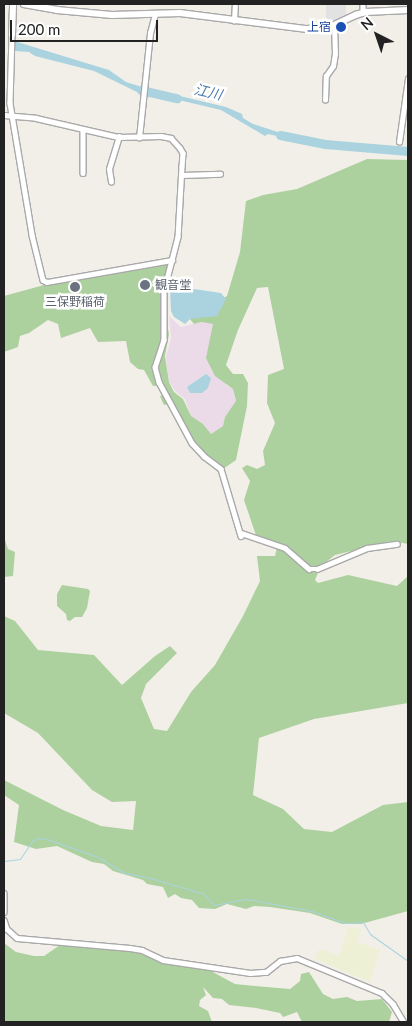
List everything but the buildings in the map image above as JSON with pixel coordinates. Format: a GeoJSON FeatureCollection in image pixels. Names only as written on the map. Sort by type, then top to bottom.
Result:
{"type":"FeatureCollection","features":[{"type":"Feature","properties":{"kind":"street"},"geometry":{"type":"LineString","coordinates":[[13,4],[10,103],[32,235],[43,280],[46,282],[172,260]]}},
{"type":"Feature","properties":{"kind":"street"},"geometry":{"type":"LineString","coordinates":[[24,4],[57,10],[112,15],[180,14],[307,29],[334,26],[363,13],[408,10]]}},
{"type":"Feature","properties":{"kind":"street"},"geometry":{"type":"LineString","coordinates":[[234,21],[236,4]]}},
{"type":"Feature","properties":{"kind":"street"},"geometry":{"type":"LineString","coordinates":[[363,4],[363,13]]}},
{"type":"Feature","properties":{"kind":"street"},"geometry":{"type":"LineString","coordinates":[[139,138],[144,82],[154,14]]}},
{"type":"Feature","properties":{"kind":"street"},"geometry":{"type":"LineString","coordinates":[[325,100],[325,81],[333,66],[335,54],[334,26]]}},
{"type":"Feature","properties":{"kind":"street"},"geometry":{"type":"LineString","coordinates":[[399,142],[408,79]]}},
{"type":"Feature","properties":{"kind":"street"},"geometry":{"type":"LineString","coordinates":[[4,115],[12,115],[119,138],[161,136],[172,138],[183,153],[178,237],[164,291],[165,331],[156,362],[156,374],[192,443],[204,456],[221,469],[241,534],[285,548],[308,569],[317,570],[367,548],[396,544]]}},
{"type":"Feature","properties":{"kind":"street"},"geometry":{"type":"LineString","coordinates":[[83,131],[83,172]]}},
{"type":"Feature","properties":{"kind":"street"},"geometry":{"type":"LineString","coordinates":[[111,182],[109,169],[119,138]]}},
{"type":"Feature","properties":{"kind":"street"},"geometry":{"type":"LineString","coordinates":[[182,175],[220,174]]}},
{"type":"Feature","properties":{"kind":"street"},"geometry":{"type":"LineString","coordinates":[[4,893],[4,912]]}},
{"type":"Feature","properties":{"kind":"street"},"geometry":{"type":"LineString","coordinates":[[4,920],[7,929],[17,938],[130,948],[142,950],[164,960],[250,973],[266,972],[280,961],[297,958],[382,993],[393,1004],[404,1022]]}},
{"type":"Feature","properties":{"kind":"shaded area"},"geometry":{"type":"Polygon","coordinates":[[[326,4],[346,4],[346,15],[326,24],[326,4]]]}},
{"type":"Feature","properties":{"kind":"shaded area"},"geometry":{"type":"Polygon","coordinates":[[[169,316],[181,327],[201,322],[213,324],[226,385],[233,389],[236,402],[225,417],[223,426],[211,434],[203,424],[191,416],[185,399],[175,391],[169,381],[166,357],[171,338],[169,316]]]}},
{"type":"Feature","properties":{"kind":"green space"},"geometry":{"type":"Polygon","coordinates":[[[367,159],[408,160],[408,544],[392,541],[335,555],[321,566],[315,580],[318,583],[348,575],[397,586],[408,576],[408,703],[314,719],[259,738],[253,795],[283,809],[304,829],[332,832],[383,805],[408,802],[408,911],[361,924],[342,924],[310,913],[270,907],[254,906],[246,909],[227,904],[215,909],[199,908],[192,900],[181,898],[175,894],[168,898],[163,887],[147,884],[143,880],[113,871],[104,864],[92,862],[57,846],[36,849],[14,842],[19,805],[4,795],[4,780],[63,810],[101,826],[133,830],[136,801],[112,802],[92,790],[38,733],[4,713],[4,616],[15,621],[38,650],[94,655],[122,685],[155,656],[170,646],[177,653],[146,684],[141,698],[154,729],[167,731],[191,692],[215,665],[243,616],[260,581],[257,556],[275,556],[277,547],[258,541],[244,500],[250,481],[242,468],[247,465],[257,469],[265,465],[263,451],[275,423],[267,403],[268,375],[284,369],[268,287],[257,288],[238,330],[226,365],[233,374],[243,374],[248,383],[247,406],[236,460],[223,469],[199,455],[172,403],[164,405],[160,396],[167,394],[162,385],[153,386],[144,370],[138,369],[130,362],[126,341],[98,342],[90,328],[61,338],[58,324],[48,320],[29,333],[20,336],[18,347],[4,352],[4,296],[55,282],[75,283],[84,276],[164,263],[168,265],[170,274],[165,314],[169,334],[165,356],[169,382],[174,392],[183,399],[191,416],[203,424],[211,434],[223,426],[225,417],[236,401],[233,389],[215,376],[206,358],[213,324],[201,322],[194,324],[189,318],[227,296],[240,252],[246,201],[263,195],[297,189],[367,159]]]}},
{"type":"Feature","properties":{"kind":"green space"},"geometry":{"type":"Polygon","coordinates":[[[4,537],[8,549],[15,552],[13,576],[4,577],[4,537]]]}},
{"type":"Feature","properties":{"kind":"green space"},"geometry":{"type":"Polygon","coordinates":[[[62,585],[88,589],[90,591],[87,608],[82,617],[75,617],[70,621],[67,620],[66,614],[57,606],[57,594],[62,585]]]}},
{"type":"Feature","properties":{"kind":"green space"},"geometry":{"type":"Polygon","coordinates":[[[348,928],[361,929],[357,942],[380,950],[370,982],[315,959],[319,949],[339,955],[348,928]]]}},
{"type":"Feature","properties":{"kind":"green space"},"geometry":{"type":"Polygon","coordinates":[[[4,943],[16,952],[34,956],[44,956],[60,945],[133,951],[165,963],[209,970],[235,984],[255,986],[290,989],[300,981],[301,974],[309,972],[323,994],[333,999],[347,997],[357,1001],[382,999],[392,1012],[389,1022],[302,1022],[297,1012],[283,1017],[280,1013],[229,1005],[222,999],[213,998],[203,987],[206,995],[200,1000],[199,1006],[208,1011],[212,1022],[4,1022],[4,943]]]}},
{"type":"Feature","properties":{"kind":"water"},"geometry":{"type":"Polygon","coordinates":[[[14,41],[109,70],[126,82],[142,87],[141,94],[94,71],[35,56],[29,52],[15,51],[14,41]]]}},
{"type":"Feature","properties":{"kind":"water"},"geometry":{"type":"Polygon","coordinates":[[[167,93],[226,107],[242,114],[243,118],[253,124],[287,135],[290,139],[268,134],[265,136],[221,110],[166,97],[167,93]]]}},
{"type":"Feature","properties":{"kind":"water"},"geometry":{"type":"Polygon","coordinates":[[[173,286],[221,293],[226,299],[217,316],[190,319],[185,324],[174,317],[171,311],[170,288],[173,286]]]}},
{"type":"Feature","properties":{"kind":"water"},"geometry":{"type":"Polygon","coordinates":[[[206,374],[211,378],[208,388],[202,393],[190,393],[187,387],[206,374]]]}},
{"type":"Feature","properties":{"kind":"waterway","name":"江川"},"geometry":{"type":"LineString","coordinates":[[141,90],[177,98]]}},
{"type":"Feature","properties":{"kind":"waterway","name":"江川"},"geometry":{"type":"LineString","coordinates":[[280,135],[325,144],[408,151]]}},
{"type":"Feature","properties":{"kind":"waterway"},"geometry":{"type":"LineString","coordinates":[[4,861],[20,859],[32,841],[38,838],[47,839],[98,857],[125,873],[151,878],[204,894],[214,905],[246,899],[312,911],[345,923],[363,922],[370,934],[408,961]]}},
{"type":"Feature","properties":{"kind":"place","name":"上宿"},"geometry":{"type":"Point","coordinates":[341,27]}},
{"type":"Feature","properties":{"kind":"place","name":"観音堂"},"geometry":{"type":"Point","coordinates":[145,285]}},
{"type":"Feature","properties":{"kind":"place","name":"三保野稲荷"},"geometry":{"type":"Point","coordinates":[75,287]}}]}
